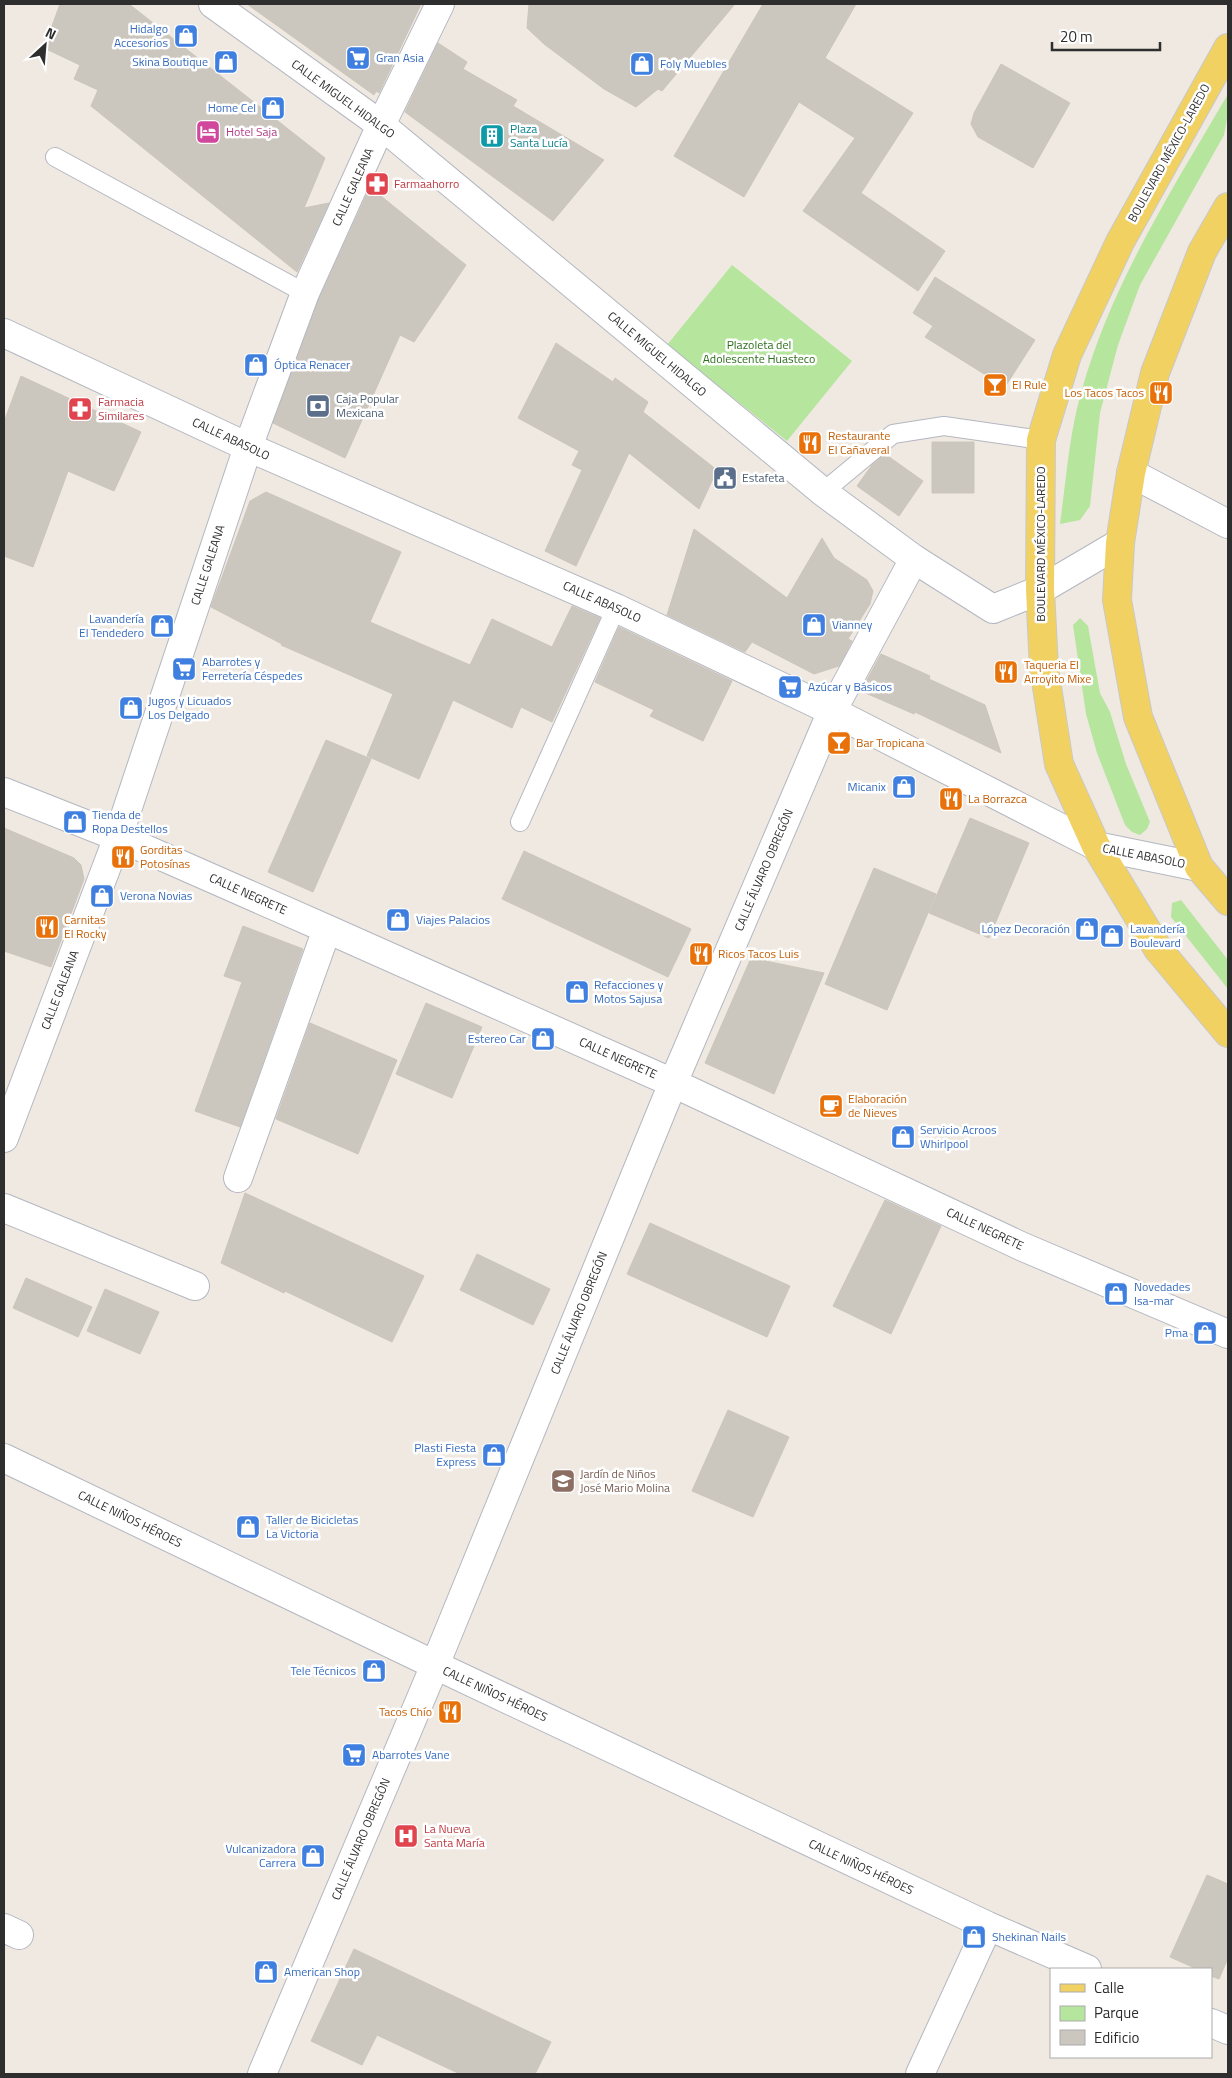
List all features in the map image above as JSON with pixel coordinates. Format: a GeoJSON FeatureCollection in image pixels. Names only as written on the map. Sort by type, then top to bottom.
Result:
{"type":"FeatureCollection","features":[{"type":"Feature","properties":{"kind":"main road","name":"BOULEVARD MÉXICO-LAREDO"},"geometry":{"type":"LineString","coordinates":[[1228,48],[1120,242],[1068,355],[1041,440],[1040,590],[1044,668],[1059,764],[1096,846],[1158,949],[1228,1033]]}},
{"type":"Feature","properties":{"kind":"main road"},"geometry":{"type":"LineString","coordinates":[[1228,207],[1202,252],[1154,373],[1130,473],[1120,543],[1117,600],[1138,717],[1199,867],[1228,901]]}},
{"type":"Feature","properties":{"kind":"street","name":"CALLE MIGUEL HIDALGO"},"geometry":{"type":"LineString","coordinates":[[213,4],[381,125],[822,492],[914,559],[993,609],[1040,590],[1120,543]]}},
{"type":"Feature","properties":{"kind":"street","name":"CALLE GALEANA"},"geometry":{"type":"LineString","coordinates":[[4,1138],[118,837],[248,447],[305,293],[381,125],[440,4]]}},
{"type":"Feature","properties":{"kind":"street","name":"CALLE ABASOLO"},"geometry":{"type":"LineString","coordinates":[[4,333],[248,447],[616,608],[832,712],[1096,846],[1199,867]]}},
{"type":"Feature","properties":{"kind":"street"},"geometry":{"type":"LineString","coordinates":[[1130,473],[1228,524]]}},
{"type":"Feature","properties":{"kind":"street","name":"CALLE ÁLVARO OBREGÓN"},"geometry":{"type":"LineString","coordinates":[[262,2074],[435,1666],[673,1083],[832,712],[914,559]]}},
{"type":"Feature","properties":{"kind":"street","name":"CALLE NEGRETE"},"geometry":{"type":"LineString","coordinates":[[4,792],[118,837],[327,929],[673,1083],[1023,1247],[1228,1334]]}},
{"type":"Feature","properties":{"kind":"street"},"geometry":{"type":"LineString","coordinates":[[238,1178],[327,929]]}},
{"type":"Feature","properties":{"kind":"street"},"geometry":{"type":"LineString","coordinates":[[4,1208],[195,1286]]}},
{"type":"Feature","properties":{"kind":"street","name":"CALLE NIÑOS HÉROES"},"geometry":{"type":"LineString","coordinates":[[4,1458],[435,1666],[988,1926],[1085,1968]]}},
{"type":"Feature","properties":{"kind":"street"},"geometry":{"type":"LineString","coordinates":[[920,2074],[988,1926]]}},
{"type":"Feature","properties":{"kind":"street"},"geometry":{"type":"LineString","coordinates":[[1212,2022],[1228,2030]]}},
{"type":"Feature","properties":{"kind":"lane"},"geometry":{"type":"LineString","coordinates":[[55,157],[305,293]]}},
{"type":"Feature","properties":{"kind":"lane"},"geometry":{"type":"LineString","coordinates":[[822,492],[893,434],[944,426],[1041,440]]}},
{"type":"Feature","properties":{"kind":"lane"},"geometry":{"type":"LineString","coordinates":[[520,822],[616,608]]}},
{"type":"Feature","properties":{"kind":"green space"},"geometry":{"type":"Polygon","coordinates":[[[1228,94],[1228,113],[1224,135],[1140,285],[1118,345],[1100,413],[1090,506],[1080,520],[1060,524],[1077,409],[1094,353],[1109,314],[1126,276],[1165,202],[1228,94]]]}},
{"type":"Feature","properties":{"kind":"green space","name":"Plazoleta del Adolescente Huasteco"},"geometry":{"type":"Polygon","coordinates":[[[732,265],[852,361],[787,441],[667,345],[732,265]]]}},
{"type":"Feature","properties":{"kind":"green space"},"geometry":{"type":"Polygon","coordinates":[[[1080,618],[1088,626],[1100,693],[1110,712],[1126,764],[1150,822],[1147,829],[1140,835],[1132,832],[1125,825],[1097,753],[1086,714],[1073,625],[1080,618]]]}},
{"type":"Feature","properties":{"kind":"green space"},"geometry":{"type":"Polygon","coordinates":[[[1181,900],[1228,960],[1228,989],[1171,917],[1172,903],[1181,900]]]}},
{"type":"Feature","properties":{"kind":"building","name":"Hotel Saja"},"geometry":{"type":"Polygon","coordinates":[[[60,4],[129,4],[325,158],[304,208],[329,203],[297,272],[91,106],[98,90],[74,79],[80,65],[44,48],[60,4]]]}},
{"type":"Feature","properties":{"kind":"building","name":"Gran Asia"},"geometry":{"type":"Polygon","coordinates":[[[247,4],[421,4],[379,93],[376,91],[374,95],[247,4]]]}},
{"type":"Feature","properties":{"kind":"building","name":"Foly Muebles"},"geometry":{"type":"Polygon","coordinates":[[[529,4],[735,4],[662,91],[658,89],[636,107],[604,89],[544,44],[527,28],[529,4]]]}},
{"type":"Feature","properties":{"kind":"building"},"geometry":{"type":"Polygon","coordinates":[[[763,4],[856,4],[825,58],[913,113],[861,193],[945,251],[918,291],[803,211],[855,138],[799,102],[744,197],[674,156],[763,4]]]}},
{"type":"Feature","properties":{"kind":"building","name":"Plaza Santa Lucía"},"geometry":{"type":"Polygon","coordinates":[[[438,43],[467,62],[463,69],[517,100],[513,106],[604,160],[553,221],[405,112],[438,43]]]}},
{"type":"Feature","properties":{"kind":"building"},"geometry":{"type":"Polygon","coordinates":[[[1001,64],[1070,103],[1033,168],[978,137],[971,124],[974,113],[1001,64]]]}},
{"type":"Feature","properties":{"kind":"building"},"geometry":{"type":"Polygon","coordinates":[[[376,192],[466,265],[414,342],[400,335],[345,458],[273,423],[319,299],[367,194],[376,192]]]}},
{"type":"Feature","properties":{"kind":"building"},"geometry":{"type":"Polygon","coordinates":[[[935,277],[1035,340],[1005,387],[925,337],[933,326],[913,313],[935,277]]]}},
{"type":"Feature","properties":{"kind":"building"},"geometry":{"type":"Polygon","coordinates":[[[556,343],[613,382],[615,378],[648,402],[643,412],[717,470],[699,509],[629,453],[576,566],[545,551],[582,470],[572,465],[579,451],[518,418],[556,343]]]}},
{"type":"Feature","properties":{"kind":"building"},"geometry":{"type":"Polygon","coordinates":[[[21,376],[141,432],[114,491],[68,471],[33,567],[4,556],[4,422],[21,376]]]}},
{"type":"Feature","properties":{"kind":"building"},"geometry":{"type":"Polygon","coordinates":[[[932,442],[974,442],[974,493],[932,493],[932,442]]]}},
{"type":"Feature","properties":{"kind":"building"},"geometry":{"type":"Polygon","coordinates":[[[885,454],[923,481],[899,516],[857,486],[872,465],[885,454]]]}},
{"type":"Feature","properties":{"kind":"building"},"geometry":{"type":"Polygon","coordinates":[[[266,492],[401,552],[370,622],[470,665],[492,619],[552,647],[572,606],[600,618],[552,722],[521,707],[512,728],[453,700],[419,779],[367,756],[393,694],[281,645],[211,607],[250,501],[266,492]]]}},
{"type":"Feature","properties":{"kind":"building"},"geometry":{"type":"Polygon","coordinates":[[[694,529],[787,598],[822,538],[834,558],[867,580],[873,591],[870,604],[848,639],[852,641],[839,666],[814,674],[752,642],[745,652],[667,615],[694,529]]]}},
{"type":"Feature","properties":{"kind":"building"},"geometry":{"type":"Polygon","coordinates":[[[619,627],[732,681],[703,741],[650,716],[654,710],[595,682],[619,627]]]}},
{"type":"Feature","properties":{"kind":"building"},"geometry":{"type":"Polygon","coordinates":[[[881,654],[930,676],[929,679],[985,705],[1001,753],[915,712],[914,714],[861,691],[881,654]]]}},
{"type":"Feature","properties":{"kind":"building"},"geometry":{"type":"Polygon","coordinates":[[[326,740],[371,759],[313,892],[268,872],[326,740]]]}},
{"type":"Feature","properties":{"kind":"building"},"geometry":{"type":"Polygon","coordinates":[[[970,818],[1029,843],[989,938],[929,913],[970,818]]]}},
{"type":"Feature","properties":{"kind":"building"},"geometry":{"type":"Polygon","coordinates":[[[4,828],[74,858],[81,865],[84,879],[51,967],[4,951],[4,828]]]}},
{"type":"Feature","properties":{"kind":"building"},"geometry":{"type":"Polygon","coordinates":[[[524,851],[691,929],[668,977],[502,899],[524,851]]]}},
{"type":"Feature","properties":{"kind":"building"},"geometry":{"type":"Polygon","coordinates":[[[874,868],[936,894],[887,1010],[825,984],[874,868]]]}},
{"type":"Feature","properties":{"kind":"building"},"geometry":{"type":"Polygon","coordinates":[[[243,926],[303,949],[240,1127],[195,1111],[242,982],[224,976],[243,926]]]}},
{"type":"Feature","properties":{"kind":"building"},"geometry":{"type":"Polygon","coordinates":[[[751,958],[824,973],[774,1094],[705,1063],[751,958]]]}},
{"type":"Feature","properties":{"kind":"building"},"geometry":{"type":"Polygon","coordinates":[[[426,1003],[482,1027],[452,1098],[396,1074],[426,1003]]]}},
{"type":"Feature","properties":{"kind":"building"},"geometry":{"type":"Polygon","coordinates":[[[310,1023],[397,1060],[358,1154],[276,1119],[310,1023]]]}},
{"type":"Feature","properties":{"kind":"building"},"geometry":{"type":"Polygon","coordinates":[[[245,1193],[424,1276],[392,1342],[221,1263],[245,1193]]]}},
{"type":"Feature","properties":{"kind":"building"},"geometry":{"type":"Polygon","coordinates":[[[885,1200],[941,1226],[891,1334],[833,1306],[885,1200]]]}},
{"type":"Feature","properties":{"kind":"building"},"geometry":{"type":"Polygon","coordinates":[[[650,1223],[790,1286],[767,1337],[627,1274],[650,1223]]]}},
{"type":"Feature","properties":{"kind":"building"},"geometry":{"type":"Polygon","coordinates":[[[477,1254],[550,1289],[533,1325],[460,1290],[477,1254]]]}},
{"type":"Feature","properties":{"kind":"building"},"geometry":{"type":"Polygon","coordinates":[[[26,1278],[92,1307],[78,1337],[13,1308],[26,1278]]]}},
{"type":"Feature","properties":{"kind":"building"},"geometry":{"type":"Polygon","coordinates":[[[105,1289],[159,1312],[140,1354],[87,1331],[105,1289]]]}},
{"type":"Feature","properties":{"kind":"building"},"geometry":{"type":"Polygon","coordinates":[[[728,1410],[789,1437],[753,1517],[692,1491],[728,1410]]]}},
{"type":"Feature","properties":{"kind":"building"},"geometry":{"type":"Polygon","coordinates":[[[1207,1875],[1228,1884],[1228,1958],[1219,1979],[1212,1976],[1212,1968],[1195,1968],[1170,1957],[1207,1875]]]}},
{"type":"Feature","properties":{"kind":"building"},"geometry":{"type":"Polygon","coordinates":[[[354,1949],[551,2042],[535,2074],[460,2074],[377,2035],[362,2065],[311,2041],[354,1949]]]}},
{"type":"Feature","properties":{"kind":"place","name":"Hidalgo Accesorios"},"geometry":{"type":"Point","coordinates":[186,36]}},
{"type":"Feature","properties":{"kind":"place","name":"Gran Asia"},"geometry":{"type":"Point","coordinates":[358,58]}},
{"type":"Feature","properties":{"kind":"place","name":"Skina Boutique"},"geometry":{"type":"Point","coordinates":[226,62]}},
{"type":"Feature","properties":{"kind":"place","name":"Foly Muebles"},"geometry":{"type":"Point","coordinates":[642,64]}},
{"type":"Feature","properties":{"kind":"place","name":"Home Cel"},"geometry":{"type":"Point","coordinates":[273,108]}},
{"type":"Feature","properties":{"kind":"place","name":"Hotel Saja"},"geometry":{"type":"Point","coordinates":[208,132]}},
{"type":"Feature","properties":{"kind":"place","name":"Plaza Santa Lucía"},"geometry":{"type":"Point","coordinates":[492,136]}},
{"type":"Feature","properties":{"kind":"place","name":"Farmaahorro"},"geometry":{"type":"Point","coordinates":[377,184]}},
{"type":"Feature","properties":{"kind":"place","name":"Óptica Renacer"},"geometry":{"type":"Point","coordinates":[256,365]}},
{"type":"Feature","properties":{"kind":"place","name":"El Rule"},"geometry":{"type":"Point","coordinates":[995,385]}},
{"type":"Feature","properties":{"kind":"place","name":"Los Tacos Tacos"},"geometry":{"type":"Point","coordinates":[1161,393]}},
{"type":"Feature","properties":{"kind":"place","name":"Caja Popular Mexicana"},"geometry":{"type":"Point","coordinates":[318,406]}},
{"type":"Feature","properties":{"kind":"place","name":"Farmacia Similares"},"geometry":{"type":"Point","coordinates":[80,409]}},
{"type":"Feature","properties":{"kind":"place","name":"Restaurante El Cañaveral"},"geometry":{"type":"Point","coordinates":[810,443]}},
{"type":"Feature","properties":{"kind":"place","name":"Estafeta"},"geometry":{"type":"Point","coordinates":[725,478]}},
{"type":"Feature","properties":{"kind":"place","name":"Vianney"},"geometry":{"type":"Point","coordinates":[814,625]}},
{"type":"Feature","properties":{"kind":"place","name":"Lavandería El Tendedero"},"geometry":{"type":"Point","coordinates":[162,626]}},
{"type":"Feature","properties":{"kind":"place","name":"Abarrotes y Ferretería Céspedes"},"geometry":{"type":"Point","coordinates":[184,669]}},
{"type":"Feature","properties":{"kind":"place","name":"Taqueria El Arroyito Mixe"},"geometry":{"type":"Point","coordinates":[1006,672]}},
{"type":"Feature","properties":{"kind":"place","name":"Azúcar y Básicos"},"geometry":{"type":"Point","coordinates":[790,687]}},
{"type":"Feature","properties":{"kind":"place","name":"Jugos y Licuados Los Delgado"},"geometry":{"type":"Point","coordinates":[131,708]}},
{"type":"Feature","properties":{"kind":"place","name":"Bar Tropicana"},"geometry":{"type":"Point","coordinates":[839,743]}},
{"type":"Feature","properties":{"kind":"place","name":"Micanix"},"geometry":{"type":"Point","coordinates":[904,787]}},
{"type":"Feature","properties":{"kind":"place","name":"La Borrazca"},"geometry":{"type":"Point","coordinates":[951,799]}},
{"type":"Feature","properties":{"kind":"place","name":"Tienda de Ropa Destellos"},"geometry":{"type":"Point","coordinates":[75,822]}},
{"type":"Feature","properties":{"kind":"place","name":"Gorditas Potosínas"},"geometry":{"type":"Point","coordinates":[123,857]}},
{"type":"Feature","properties":{"kind":"place","name":"Verona Novias"},"geometry":{"type":"Point","coordinates":[102,896]}},
{"type":"Feature","properties":{"kind":"place","name":"Viajes Palacios"},"geometry":{"type":"Point","coordinates":[398,920]}},
{"type":"Feature","properties":{"kind":"place","name":"Carnitas El Rocky"},"geometry":{"type":"Point","coordinates":[47,927]}},
{"type":"Feature","properties":{"kind":"place","name":"López Decoración"},"geometry":{"type":"Point","coordinates":[1087,929]}},
{"type":"Feature","properties":{"kind":"place","name":"Lavandería Boulevard"},"geometry":{"type":"Point","coordinates":[1112,936]}},
{"type":"Feature","properties":{"kind":"place","name":"Ricos Tacos Luis"},"geometry":{"type":"Point","coordinates":[701,954]}},
{"type":"Feature","properties":{"kind":"place","name":"Refacciones y Motos Sajusa"},"geometry":{"type":"Point","coordinates":[577,992]}},
{"type":"Feature","properties":{"kind":"place","name":"Estereo Car"},"geometry":{"type":"Point","coordinates":[543,1039]}},
{"type":"Feature","properties":{"kind":"place","name":"Elaboración de Nieves"},"geometry":{"type":"Point","coordinates":[831,1106]}},
{"type":"Feature","properties":{"kind":"place","name":"Servicio Acroos Whirlpool"},"geometry":{"type":"Point","coordinates":[903,1137]}},
{"type":"Feature","properties":{"kind":"place","name":"Novedades Isa-mar"},"geometry":{"type":"Point","coordinates":[1116,1294]}},
{"type":"Feature","properties":{"kind":"place","name":"Pma"},"geometry":{"type":"Point","coordinates":[1205,1333]}},
{"type":"Feature","properties":{"kind":"place","name":"Plasti Fiesta Express"},"geometry":{"type":"Point","coordinates":[494,1455]}},
{"type":"Feature","properties":{"kind":"place","name":"Jardín de Niños José Mario Molina"},"geometry":{"type":"Point","coordinates":[563,1481]}},
{"type":"Feature","properties":{"kind":"place","name":"Taller de Bicicletas La Victoria"},"geometry":{"type":"Point","coordinates":[248,1527]}},
{"type":"Feature","properties":{"kind":"place","name":"Tele Técnicos"},"geometry":{"type":"Point","coordinates":[374,1671]}},
{"type":"Feature","properties":{"kind":"place","name":"Tacos Chío"},"geometry":{"type":"Point","coordinates":[450,1712]}},
{"type":"Feature","properties":{"kind":"place","name":"Abarrotes Vane"},"geometry":{"type":"Point","coordinates":[354,1755]}},
{"type":"Feature","properties":{"kind":"place","name":"La Nueva Santa María"},"geometry":{"type":"Point","coordinates":[406,1836]}},
{"type":"Feature","properties":{"kind":"place","name":"Vulcanizadora Carrera"},"geometry":{"type":"Point","coordinates":[313,1856]}},
{"type":"Feature","properties":{"kind":"place","name":"Shekinan Nails"},"geometry":{"type":"Point","coordinates":[974,1937]}},
{"type":"Feature","properties":{"kind":"place","name":"American Shop"},"geometry":{"type":"Point","coordinates":[266,1972]}}]}
